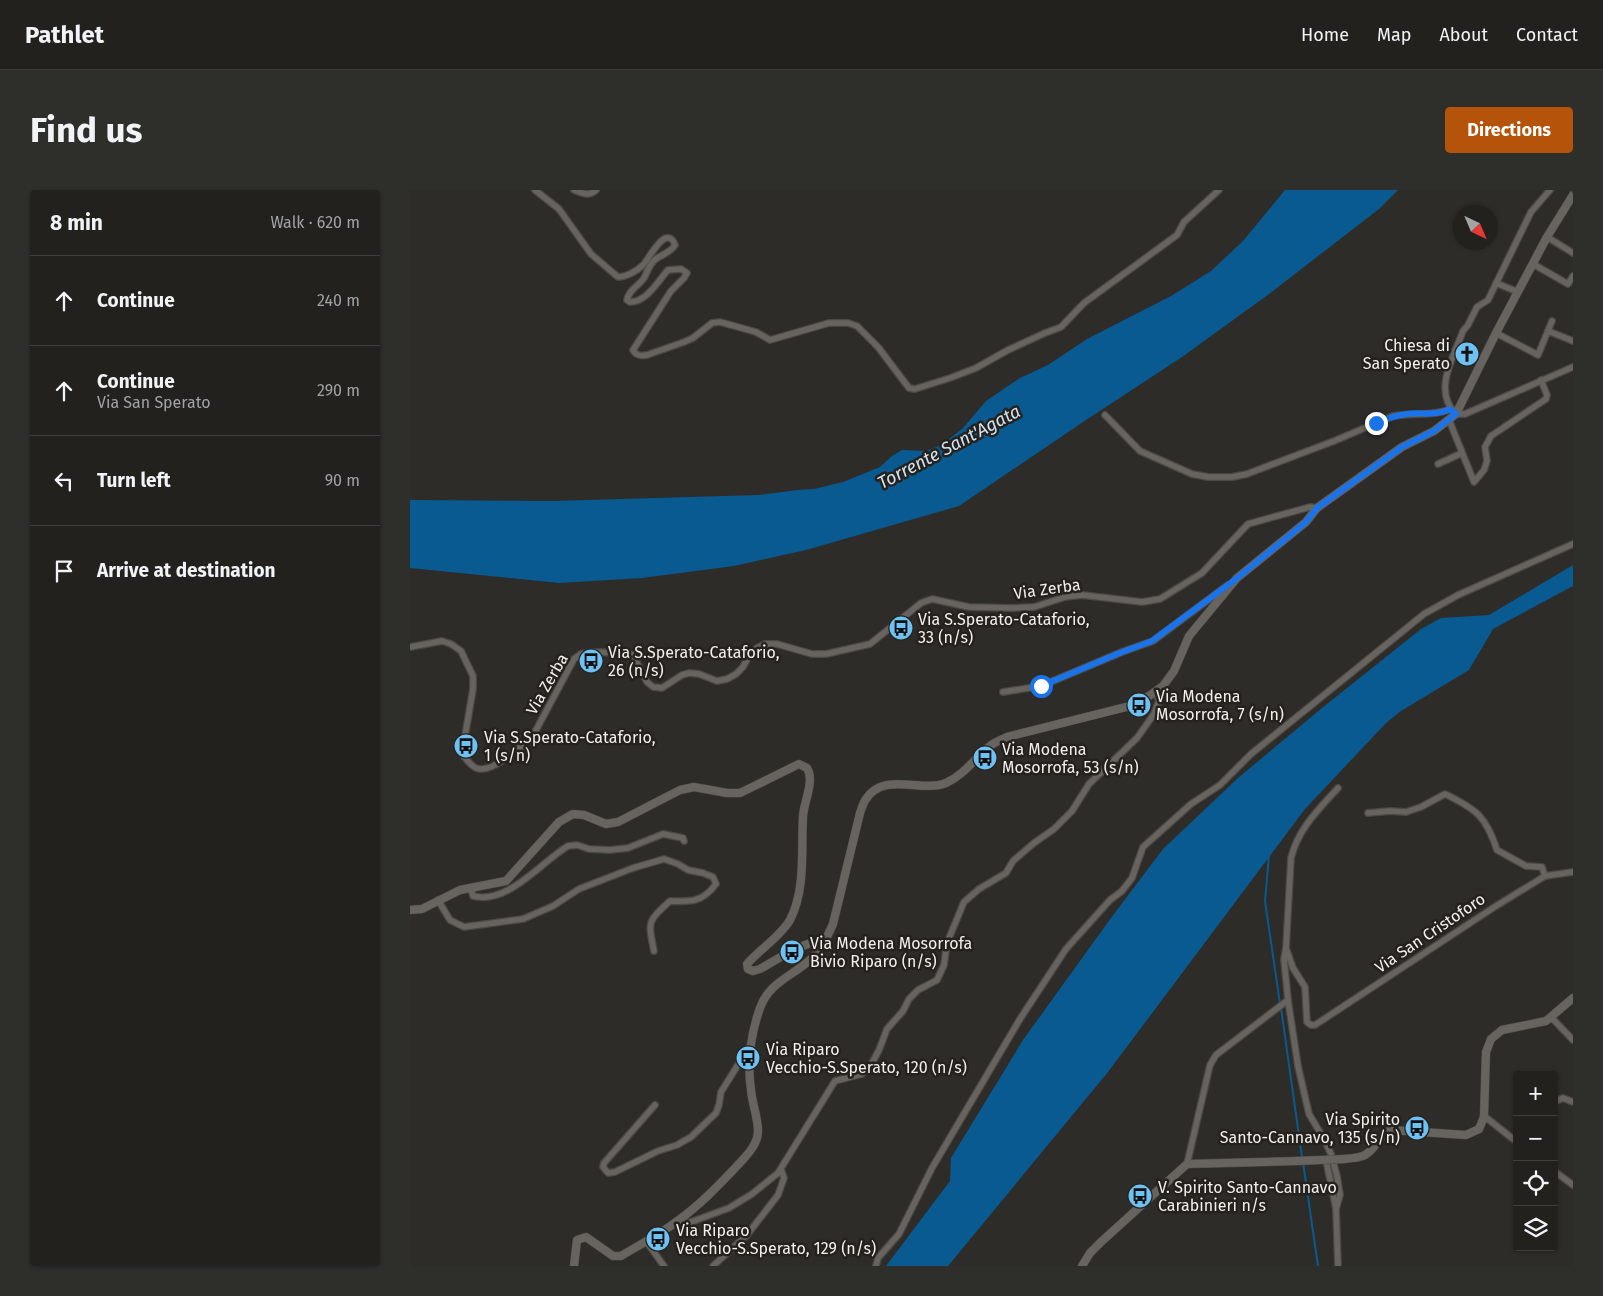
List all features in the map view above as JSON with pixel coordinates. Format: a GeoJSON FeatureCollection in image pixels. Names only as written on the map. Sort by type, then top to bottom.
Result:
{"type":"FeatureCollection","features":[{"type":"Feature","properties":{"kind":"street"},"geometry":{"type":"LineString","coordinates":[[535,190],[554,204],[590,254],[618,277],[623,277],[644,265],[656,245],[665,239],[670,239],[674,242],[673,249],[656,259],[643,279],[628,295],[627,300],[636,302],[655,286],[668,270],[681,269],[687,273],[671,291],[633,350],[640,356],[684,342],[712,323],[731,324],[756,332],[770,340],[789,336],[812,326],[829,323],[848,324],[863,330],[909,388],[915,389],[967,371],[1015,346],[1061,327],[1084,302],[1178,235],[1184,222],[1219,190]]}},
{"type":"Feature","properties":{"kind":"street"},"geometry":{"type":"LineString","coordinates":[[574,190],[585,195],[596,190]]}},
{"type":"Feature","properties":{"kind":"street"},"geometry":{"type":"LineString","coordinates":[[1453,411],[1444,393],[1444,383],[1463,331],[1477,307],[1488,300],[1531,212],[1550,190]]}},
{"type":"Feature","properties":{"kind":"street"},"geometry":{"type":"LineString","coordinates":[[1003,692],[1041,686],[1152,641],[1237,578],[1306,522],[1317,508],[1402,447],[1434,431],[1448,420],[1547,238],[1573,195]]}},
{"type":"Feature","properties":{"kind":"street"},"geometry":{"type":"LineString","coordinates":[[1547,238],[1573,253]]}},
{"type":"Feature","properties":{"kind":"street"},"geometry":{"type":"LineString","coordinates":[[1533,264],[1568,284],[1573,276]]}},
{"type":"Feature","properties":{"kind":"street"},"geometry":{"type":"LineString","coordinates":[[1496,283],[1518,292]]}},
{"type":"Feature","properties":{"kind":"street"},"geometry":{"type":"LineString","coordinates":[[1496,333],[1538,354],[1552,321]]}},
{"type":"Feature","properties":{"kind":"street"},"geometry":{"type":"LineString","coordinates":[[1548,331],[1573,341]]}},
{"type":"Feature","properties":{"kind":"street"},"geometry":{"type":"LineString","coordinates":[[1105,415],[1140,451],[1192,474],[1232,476],[1247,474],[1280,462],[1393,416],[1453,411],[1465,414],[1573,367]]}},
{"type":"Feature","properties":{"kind":"street"},"geometry":{"type":"LineString","coordinates":[[1448,420],[1474,482],[1484,470],[1487,461],[1485,447],[1491,436],[1546,399],[1547,395],[1541,380]]}},
{"type":"Feature","properties":{"kind":"street"},"geometry":{"type":"LineString","coordinates":[[1438,464],[1462,453]]}},
{"type":"Feature","properties":{"kind":"street","name":"Via Zerba"},"geometry":{"type":"LineString","coordinates":[[410,647],[442,641],[451,644],[461,652],[473,676],[473,689],[462,754],[476,768],[486,770],[497,764],[529,739],[542,720],[574,659],[581,654],[592,652],[633,655],[646,682],[653,687],[662,688],[682,675],[689,673],[717,680],[727,679],[743,667],[750,654],[766,644],[777,644],[812,654],[826,654],[870,644],[921,603],[932,599],[969,607],[1013,608],[1034,607],[1065,597],[1082,595],[1142,602],[1160,599],[1202,573],[1248,524],[1310,507],[1317,508]]}},
{"type":"Feature","properties":{"kind":"street"},"geometry":{"type":"LineString","coordinates":[[876,1266],[878,1258],[900,1234],[932,1168],[1020,1019],[1066,949],[1110,900],[1122,891],[1132,878],[1143,847],[1191,804],[1220,785],[1251,754],[1424,614],[1458,595],[1573,544]]}},
{"type":"Feature","properties":{"kind":"street"},"geometry":{"type":"LineString","coordinates":[[574,1266],[577,1240],[586,1237],[613,1256],[621,1256],[675,1223],[715,1190],[748,1154],[756,1142],[758,1131],[749,1070],[752,1042],[760,1007],[770,990],[817,954],[826,939],[833,924],[860,813],[867,797],[877,789],[896,783],[932,786],[945,784],[958,776],[990,745],[1007,736],[1130,706],[1156,691],[1163,686],[1174,671],[1189,636],[1237,578]]}},
{"type":"Feature","properties":{"kind":"street"},"geometry":{"type":"LineString","coordinates":[[675,1223],[683,1225],[729,1208],[752,1194],[781,1170],[835,1081],[862,1074],[871,1065],[888,1029],[904,1011],[909,999],[918,990],[937,980],[944,964],[947,943],[964,902],[979,889],[1006,873],[1013,862],[1034,843],[1054,830],[1072,811],[1089,784],[1137,738],[1154,714],[1159,701],[1156,691]]}},
{"type":"Feature","properties":{"kind":"street"},"geometry":{"type":"LineString","coordinates":[[410,910],[422,909],[460,890],[506,881],[559,822],[573,814],[584,815],[606,824],[618,822],[680,790],[694,787],[727,793],[740,793],[799,764],[808,768],[811,774],[803,814],[801,873],[797,899],[790,919],[782,930],[747,964],[748,969],[753,971],[760,969],[807,944],[826,939]]}},
{"type":"Feature","properties":{"kind":"street"},"geometry":{"type":"LineString","coordinates":[[1336,1209],[1340,1195],[1337,1176],[1331,1154],[1324,1139],[1308,1114],[1298,1066],[1286,1002],[1284,959],[1293,847],[1306,823],[1338,788]]}},
{"type":"Feature","properties":{"kind":"street"},"geometry":{"type":"LineString","coordinates":[[1368,813],[1406,812],[1445,794],[1469,806],[1480,816],[1490,830],[1497,850],[1526,866],[1542,867],[1545,876]]}},
{"type":"Feature","properties":{"kind":"street"},"geometry":{"type":"LineString","coordinates":[[471,888],[473,896],[482,898],[496,895],[518,884],[568,846],[577,845],[589,850],[628,848],[663,834],[683,838],[684,841]]}},
{"type":"Feature","properties":{"kind":"street"},"geometry":{"type":"LineString","coordinates":[[438,900],[450,920],[464,927],[523,920],[553,906],[579,889],[633,868],[664,860],[678,864],[688,870],[713,877],[716,884],[709,894],[698,900],[685,902],[670,900],[654,915],[649,926],[654,951]]}},
{"type":"Feature","properties":{"kind":"street","name":"Via San Cristoforo"},"geometry":{"type":"LineString","coordinates":[[1286,948],[1293,968],[1305,987],[1307,1022],[1315,1025],[1545,876],[1573,872]]}},
{"type":"Feature","properties":{"kind":"street"},"geometry":{"type":"LineString","coordinates":[[1187,1164],[1326,1160],[1364,1156],[1386,1132],[1391,1130],[1466,1135],[1479,1129],[1484,1116],[1486,1052],[1492,1039],[1502,1030],[1546,1021],[1573,998]]}},
{"type":"Feature","properties":{"kind":"street"},"geometry":{"type":"LineString","coordinates":[[1082,1266],[1100,1242],[1187,1164],[1210,1065],[1216,1055],[1286,1002]]}},
{"type":"Feature","properties":{"kind":"street"},"geometry":{"type":"LineString","coordinates":[[1551,1017],[1573,1040]]}},
{"type":"Feature","properties":{"kind":"street"},"geometry":{"type":"LineString","coordinates":[[655,1105],[604,1163],[603,1167],[608,1173],[615,1172],[658,1151],[678,1145],[690,1137],[716,1113],[721,1092],[752,1042]]}},
{"type":"Feature","properties":{"kind":"street"},"geometry":{"type":"LineString","coordinates":[[1558,1100],[1563,1098],[1573,1102]]}},
{"type":"Feature","properties":{"kind":"street"},"geometry":{"type":"LineString","coordinates":[[1484,1116],[1513,1138]]}},
{"type":"Feature","properties":{"kind":"street"},"geometry":{"type":"LineString","coordinates":[[1326,1160],[1336,1209],[1338,1266]]}},
{"type":"Feature","properties":{"kind":"street"},"geometry":{"type":"LineString","coordinates":[[713,1266],[747,1235],[778,1195],[784,1178],[781,1170]]}},
{"type":"Feature","properties":{"kind":"street"},"geometry":{"type":"LineString","coordinates":[[1558,1174],[1573,1185]]}},
{"type":"Feature","properties":{"kind":"street"},"geometry":{"type":"LineString","coordinates":[[646,1241],[664,1266]]}},
{"type":"Feature","properties":{"kind":"water","name":"Torrente Sant'Agata"},"geometry":{"type":"Polygon","coordinates":[[[1285,190],[1398,190],[1379,209],[1269,294],[1182,357],[959,506],[806,550],[734,566],[642,578],[559,583],[410,568],[410,500],[553,501],[759,495],[814,489],[843,482],[880,467],[902,450],[926,451],[942,445],[963,428],[986,401],[1020,378],[1048,365],[1087,339],[1171,296],[1211,271],[1243,241],[1285,190]]]}},
{"type":"Feature","properties":{"kind":"water"},"geometry":{"type":"Polygon","coordinates":[[[1573,565],[1573,586],[1493,629],[1469,670],[1401,711],[1386,723],[1305,809],[1108,1072],[948,1266],[886,1266],[950,1181],[951,1158],[1023,1040],[1163,849],[1238,778],[1421,629],[1441,618],[1489,615],[1573,565]]]}},
{"type":"Feature","properties":{"kind":"waterway"},"geometry":{"type":"LineString","coordinates":[[1269,855],[1265,901],[1280,1004]]}},
{"type":"Feature","properties":{"kind":"waterway"},"geometry":{"type":"LineString","coordinates":[[1281,1008],[1302,1157]]}},
{"type":"Feature","properties":{"kind":"waterway"},"geometry":{"type":"LineString","coordinates":[[1303,1162],[1318,1266]]}},
{"type":"Feature","properties":{"kind":"place","name":"Chiesa di San Sperato"},"geometry":{"type":"Point","coordinates":[1467,354]}},
{"type":"Feature","properties":{"kind":"place","name":"Via S.Sperato-Cataforio, 33 (n/s)"},"geometry":{"type":"Point","coordinates":[901,628]}},
{"type":"Feature","properties":{"kind":"place","name":"Via S.Sperato-Cataforio, 26 (n/s)"},"geometry":{"type":"Point","coordinates":[591,661]}},
{"type":"Feature","properties":{"kind":"place","name":"Via Modena Mosorrofa, 7 (s/n)"},"geometry":{"type":"Point","coordinates":[1139,705]}},
{"type":"Feature","properties":{"kind":"place","name":"Via S.Sperato-Cataforio, 1 (s/n)"},"geometry":{"type":"Point","coordinates":[466,746]}},
{"type":"Feature","properties":{"kind":"place","name":"Via Modena Mosorrofa, 53 (s/n)"},"geometry":{"type":"Point","coordinates":[985,758]}},
{"type":"Feature","properties":{"kind":"place","name":"Via Modena Mosorrofa Bivio Riparo (n/s)"},"geometry":{"type":"Point","coordinates":[792,952]}},
{"type":"Feature","properties":{"kind":"place","name":"Via Riparo Vecchio-S.Sperato, 120 (n/s)"},"geometry":{"type":"Point","coordinates":[748,1058]}},
{"type":"Feature","properties":{"kind":"place","name":"Via Spirito Santo-Cannavo, 135 (s/n)"},"geometry":{"type":"Point","coordinates":[1417,1128]}},
{"type":"Feature","properties":{"kind":"place","name":"V. Spirito Santo-Cannavo Carabinieri n/s"},"geometry":{"type":"Point","coordinates":[1140,1196]}},
{"type":"Feature","properties":{"kind":"place","name":"Via Riparo Vecchio-S.Sperato, 129 (n/s)"},"geometry":{"type":"Point","coordinates":[658,1239]}},
{"type":"Feature","properties":{"kind":"route"},"geometry":{"type":"LineString","coordinates":[[1041,686],[1152,641],[1236,579],[1306,522],[1317,508],[1402,447],[1434,431],[1456,414],[1450,409],[1442,413],[1393,416],[1376,423]]}}]}
